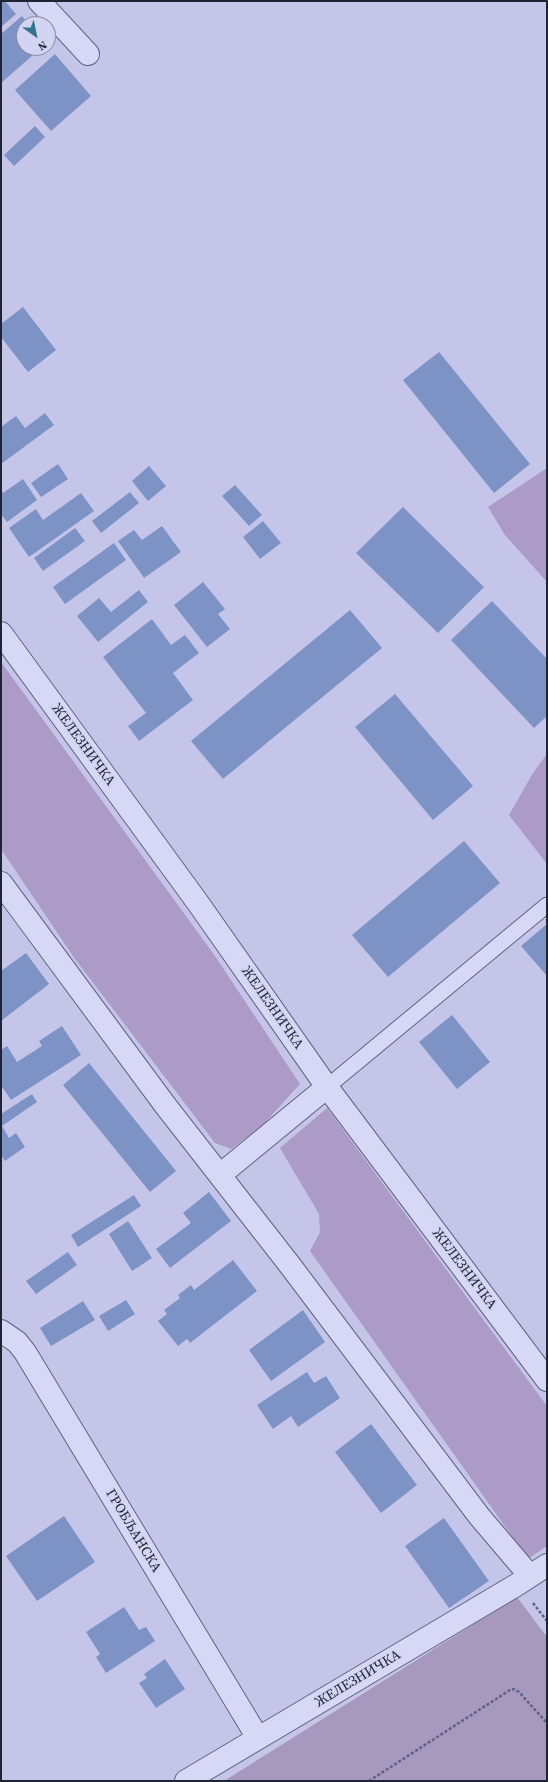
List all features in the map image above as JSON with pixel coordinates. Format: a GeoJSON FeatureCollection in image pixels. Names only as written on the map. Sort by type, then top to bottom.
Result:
{"type":"FeatureCollection","features":[{"type":"Feature","properties":{"kind":"street"},"geometry":{"type":"LineString","coordinates":[[39,1],[88,54]]}},
{"type":"Feature","properties":{"kind":"street","name":"ЖЕЛЕЗНИЧКА"},"geometry":{"type":"LineString","coordinates":[[1,633],[198,903],[327,1087],[547,1380]]}},
{"type":"Feature","properties":{"kind":"street","name":"ЖЕЛЕЗНИЧКА"},"geometry":{"type":"LineString","coordinates":[[1,884],[160,1099],[290,1264],[479,1516],[538,1570],[186,1781]]}},
{"type":"Feature","properties":{"kind":"street"},"geometry":{"type":"LineString","coordinates":[[220,1175],[327,1087]]}},
{"type":"Feature","properties":{"kind":"street","name":"ГРОБЉАНСКА"},"geometry":{"type":"LineString","coordinates":[[1,1331],[17,1342],[25,1352],[258,1738]]}},
{"type":"Feature","properties":{"kind":"lane"},"geometry":{"type":"LineString","coordinates":[[327,1087],[547,905]]}},
{"type":"Feature","properties":{"kind":"path"},"geometry":{"type":"LineString","coordinates":[[369,1781],[510,1690],[514,1689],[519,1692],[547,1723]]}},
{"type":"Feature","properties":{"kind":"shaded area"},"geometry":{"type":"Polygon","coordinates":[[[547,468],[547,582],[505,535],[488,507],[547,468]]]}},
{"type":"Feature","properties":{"kind":"shaded area"},"geometry":{"type":"Polygon","coordinates":[[[1,662],[215,956],[300,1084],[261,1127],[231,1149],[215,1143],[75,959],[1,849],[1,662]]]}},
{"type":"Feature","properties":{"kind":"shaded area"},"geometry":{"type":"Polygon","coordinates":[[[547,754],[547,864],[509,815],[533,773],[547,754]]]}},
{"type":"Feature","properties":{"kind":"shaded area"},"geometry":{"type":"Polygon","coordinates":[[[327,1108],[547,1406],[547,1546],[528,1559],[310,1251],[320,1232],[319,1214],[280,1148],[327,1108]]]}},
{"type":"Feature","properties":{"kind":"shaded area"},"geometry":{"type":"Polygon","coordinates":[[[517,1597],[547,1637],[547,1781],[224,1781],[517,1597]]]}},
{"type":"Feature","properties":{"kind":"building"},"geometry":{"type":"Polygon","coordinates":[[[1,1],[5,1],[16,14],[1,27],[1,1]]]}},
{"type":"Feature","properties":{"kind":"building"},"geometry":{"type":"Polygon","coordinates":[[[16,21],[16,56],[32,56],[1,83],[1,34],[16,21]]]}},
{"type":"Feature","properties":{"kind":"building"},"geometry":{"type":"Polygon","coordinates":[[[56,55],[91,96],[51,131],[15,90],[53,56],[56,55]]]}},
{"type":"Feature","properties":{"kind":"building"},"geometry":{"type":"Polygon","coordinates":[[[35,126],[45,137],[14,166],[4,155],[35,126]]]}},
{"type":"Feature","properties":{"kind":"building"},"geometry":{"type":"Polygon","coordinates":[[[23,307],[56,350],[28,372],[1,337],[1,324],[23,307]]]}},
{"type":"Feature","properties":{"kind":"building"},"geometry":{"type":"Polygon","coordinates":[[[439,352],[530,464],[494,493],[403,380],[439,352]]]}},
{"type":"Feature","properties":{"kind":"building"},"geometry":{"type":"Polygon","coordinates":[[[45,413],[54,425],[1,464],[1,427],[16,416],[25,428],[45,413]]]}},
{"type":"Feature","properties":{"kind":"building"},"geometry":{"type":"Polygon","coordinates":[[[58,464],[68,479],[41,497],[31,483],[58,464]]]}},
{"type":"Feature","properties":{"kind":"building"},"geometry":{"type":"Polygon","coordinates":[[[149,466],[166,486],[148,501],[132,481],[149,466]]]}},
{"type":"Feature","properties":{"kind":"building"},"geometry":{"type":"Polygon","coordinates":[[[23,479],[37,500],[7,522],[1,514],[1,490],[3,493],[23,479]]]}},
{"type":"Feature","properties":{"kind":"building"},"geometry":{"type":"Polygon","coordinates":[[[235,485],[262,515],[249,526],[222,496],[235,485]]]}},
{"type":"Feature","properties":{"kind":"building"},"geometry":{"type":"Polygon","coordinates":[[[130,492],[139,503],[101,533],[92,521],[130,492]]]}},
{"type":"Feature","properties":{"kind":"building"},"geometry":{"type":"Polygon","coordinates":[[[81,493],[94,511],[29,557],[9,528],[36,509],[43,520],[81,493]]]}},
{"type":"Feature","properties":{"kind":"building"},"geometry":{"type":"Polygon","coordinates":[[[403,507],[484,587],[438,633],[356,553],[403,507]]]}},
{"type":"Feature","properties":{"kind":"building"},"geometry":{"type":"Polygon","coordinates":[[[263,521],[281,543],[260,559],[243,537],[263,521]]]}},
{"type":"Feature","properties":{"kind":"building"},"geometry":{"type":"Polygon","coordinates":[[[162,526],[181,552],[144,578],[118,541],[134,530],[142,540],[162,526]]]}},
{"type":"Feature","properties":{"kind":"building"},"geometry":{"type":"Polygon","coordinates":[[[75,528],[85,541],[43,571],[34,558],[75,528]]]}},
{"type":"Feature","properties":{"kind":"building"},"geometry":{"type":"Polygon","coordinates":[[[114,543],[126,560],[65,604],[53,587],[114,543]]]}},
{"type":"Feature","properties":{"kind":"building"},"geometry":{"type":"Polygon","coordinates":[[[203,582],[225,609],[218,614],[230,629],[207,647],[174,605],[203,582]]]}},
{"type":"Feature","properties":{"kind":"building"},"geometry":{"type":"Polygon","coordinates":[[[139,590],[148,602],[98,642],[77,616],[99,598],[111,612],[139,590]]]}},
{"type":"Feature","properties":{"kind":"building"},"geometry":{"type":"Polygon","coordinates":[[[492,601],[547,659],[547,716],[534,728],[451,640],[492,601]]]}},
{"type":"Feature","properties":{"kind":"building"},"geometry":{"type":"Polygon","coordinates":[[[350,610],[382,648],[223,779],[191,741],[350,610]]]}},
{"type":"Feature","properties":{"kind":"building"},"geometry":{"type":"Polygon","coordinates":[[[152,619],[171,645],[185,635],[199,653],[173,673],[193,700],[139,741],[128,726],[146,713],[103,657],[152,619]]]}},
{"type":"Feature","properties":{"kind":"building"},"geometry":{"type":"Polygon","coordinates":[[[395,694],[473,786],[433,820],[355,727],[395,694]]]}},
{"type":"Feature","properties":{"kind":"building"},"geometry":{"type":"Polygon","coordinates":[[[464,841],[500,883],[388,977],[352,935],[464,841]]]}},
{"type":"Feature","properties":{"kind":"building"},"geometry":{"type":"Polygon","coordinates":[[[547,924],[547,976],[521,946],[547,924]]]}},
{"type":"Feature","properties":{"kind":"building"},"geometry":{"type":"Polygon","coordinates":[[[26,953],[49,984],[1,1021],[1,971],[26,953]]]}},
{"type":"Feature","properties":{"kind":"building"},"geometry":{"type":"Polygon","coordinates":[[[452,1015],[490,1062],[457,1089],[419,1042],[452,1015]]]}},
{"type":"Feature","properties":{"kind":"building"},"geometry":{"type":"Polygon","coordinates":[[[62,1026],[81,1055],[11,1100],[1,1085],[1,1050],[7,1046],[17,1062],[42,1046],[39,1041],[62,1026]]]}},
{"type":"Feature","properties":{"kind":"building"},"geometry":{"type":"Polygon","coordinates":[[[89,1063],[176,1171],[150,1192],[63,1085],[89,1063]]]}},
{"type":"Feature","properties":{"kind":"building"},"geometry":{"type":"Polygon","coordinates":[[[32,1094],[37,1102],[2,1126],[9,1138],[16,1133],[25,1147],[5,1161],[1,1155],[1,1114],[32,1094]]]}},
{"type":"Feature","properties":{"kind":"building"},"geometry":{"type":"Polygon","coordinates":[[[209,1192],[231,1221],[170,1268],[156,1249],[191,1223],[183,1213],[209,1192]]]}},
{"type":"Feature","properties":{"kind":"building"},"geometry":{"type":"Polygon","coordinates":[[[134,1195],[141,1206],[78,1247],[71,1235],[134,1195]]]}},
{"type":"Feature","properties":{"kind":"building"},"geometry":{"type":"Polygon","coordinates":[[[128,1221],[152,1258],[132,1271],[109,1234],[128,1221]]]}},
{"type":"Feature","properties":{"kind":"building"},"geometry":{"type":"Polygon","coordinates":[[[68,1252],[77,1265],[36,1294],[26,1281],[68,1252]]]}},
{"type":"Feature","properties":{"kind":"building"},"geometry":{"type":"Polygon","coordinates":[[[233,1260],[257,1291],[190,1343],[187,1339],[178,1346],[158,1321],[167,1314],[164,1310],[180,1298],[178,1295],[191,1285],[194,1290],[233,1260]]]}},
{"type":"Feature","properties":{"kind":"building"},"geometry":{"type":"Polygon","coordinates":[[[126,1300],[135,1314],[108,1331],[99,1316],[126,1300]]]}},
{"type":"Feature","properties":{"kind":"building"},"geometry":{"type":"Polygon","coordinates":[[[83,1301],[95,1320],[51,1346],[40,1328],[83,1301]]]}},
{"type":"Feature","properties":{"kind":"building"},"geometry":{"type":"Polygon","coordinates":[[[303,1310],[325,1342],[271,1381],[249,1350],[303,1310]]]}},
{"type":"Feature","properties":{"kind":"building"},"geometry":{"type":"Polygon","coordinates":[[[307,1372],[314,1383],[326,1376],[340,1398],[298,1427],[291,1416],[273,1429],[257,1405],[307,1372]]]}},
{"type":"Feature","properties":{"kind":"building"},"geometry":{"type":"Polygon","coordinates":[[[371,1424],[417,1485],[381,1513],[335,1452],[371,1424]]]}},
{"type":"Feature","properties":{"kind":"building"},"geometry":{"type":"Polygon","coordinates":[[[64,1516],[95,1562],[37,1601],[6,1556],[64,1516]]]}},
{"type":"Feature","properties":{"kind":"building"},"geometry":{"type":"Polygon","coordinates":[[[444,1518],[489,1581],[449,1608],[405,1546],[444,1518]]]}},
{"type":"Feature","properties":{"kind":"building"},"geometry":{"type":"Polygon","coordinates":[[[124,1607],[139,1630],[146,1627],[155,1641],[106,1673],[96,1657],[100,1654],[86,1632],[124,1607]]]}},
{"type":"Feature","properties":{"kind":"building"},"geometry":{"type":"Polygon","coordinates":[[[165,1659],[185,1689],[156,1708],[139,1683],[147,1678],[144,1674],[165,1659]]]}}]}
